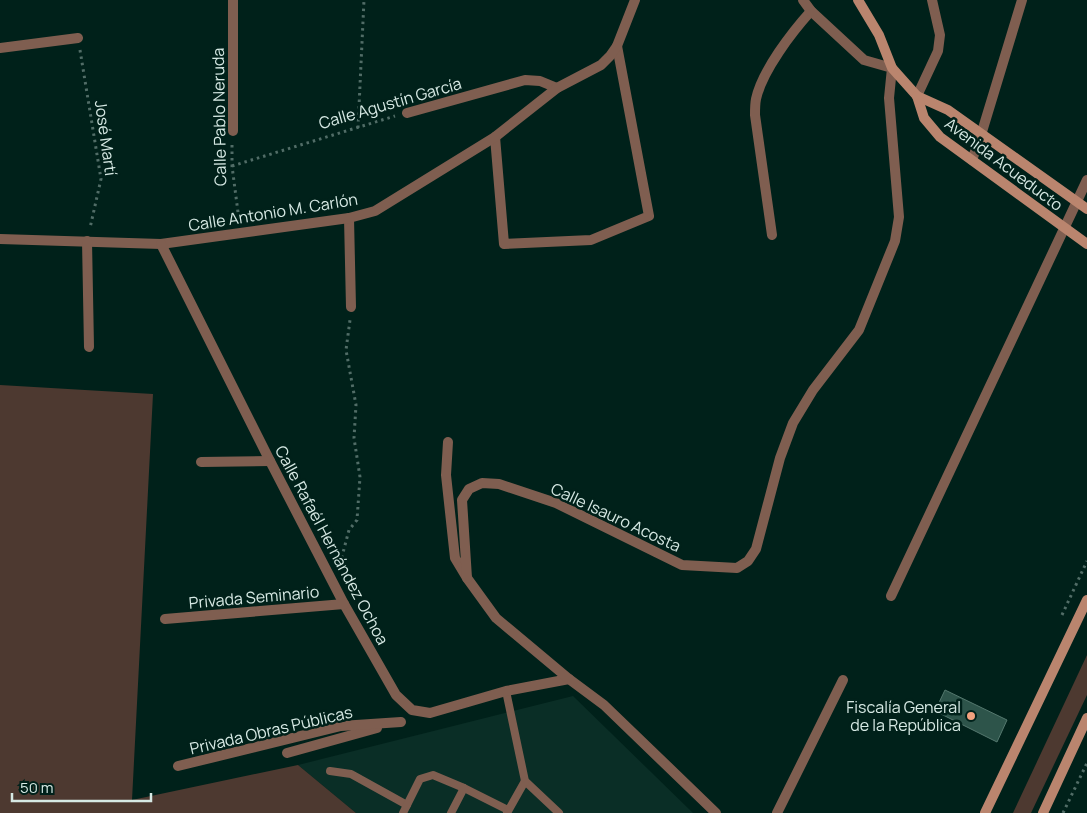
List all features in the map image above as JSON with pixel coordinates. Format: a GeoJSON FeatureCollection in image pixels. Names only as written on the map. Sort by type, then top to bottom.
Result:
{"type":"FeatureCollection","features":[{"type":"Feature","properties":{"kind":"street","name":"Calle Pablo Neruda"},"geometry":{"type":"LineString","coordinates":[[232,131],[233,0]]}},
{"type":"Feature","properties":{"kind":"street","name":"Calle Antonio M. Carlón"},"geometry":{"type":"LineString","coordinates":[[0,240],[161,244],[349,218],[375,211],[495,137],[557,88],[601,65],[617,46],[635,0]]}},
{"type":"Feature","properties":{"kind":"street"},"geometry":{"type":"LineString","coordinates":[[803,0],[811,11],[864,60],[892,68]]}},
{"type":"Feature","properties":{"kind":"street","name":"Avenida Acueducto"},"geometry":{"type":"LineString","coordinates":[[858,0],[879,35],[892,68],[917,96],[948,110],[1087,209]]}},
{"type":"Feature","properties":{"kind":"street"},"geometry":{"type":"LineString","coordinates":[[917,96],[938,51],[940,35],[932,0]]}},
{"type":"Feature","properties":{"kind":"street"},"geometry":{"type":"LineString","coordinates":[[972,160],[1022,0]]}},
{"type":"Feature","properties":{"kind":"street"},"geometry":{"type":"LineString","coordinates":[[772,235],[755,115],[756,100],[762,83],[789,35],[811,11]]}},
{"type":"Feature","properties":{"kind":"street"},"geometry":{"type":"LineString","coordinates":[[0,48],[78,38]]}},
{"type":"Feature","properties":{"kind":"street"},"geometry":{"type":"LineString","coordinates":[[495,137],[504,244],[591,240],[649,216],[617,46]]}},
{"type":"Feature","properties":{"kind":"street","name":"Calle Isauro Acosta"},"geometry":{"type":"LineString","coordinates":[[467,578],[462,500],[470,488],[482,483],[499,484],[556,503],[682,565],[738,568],[748,561],[756,549],[780,458],[793,423],[813,390],[859,330],[895,241],[899,218],[889,98],[892,68]]}},
{"type":"Feature","properties":{"kind":"street","name":"Calle Agustín García"},"geometry":{"type":"LineString","coordinates":[[407,113],[525,80],[540,81],[557,88]]}},
{"type":"Feature","properties":{"kind":"street","name":"Avenida Acueducto"},"geometry":{"type":"LineString","coordinates":[[917,96],[924,118],[940,137],[1087,244]]}},
{"type":"Feature","properties":{"kind":"street"},"geometry":{"type":"LineString","coordinates":[[891,596],[1087,180]]}},
{"type":"Feature","properties":{"kind":"street"},"geometry":{"type":"LineString","coordinates":[[349,218],[351,307]]}},
{"type":"Feature","properties":{"kind":"street"},"geometry":{"type":"LineString","coordinates":[[87,241],[89,347]]}},
{"type":"Feature","properties":{"kind":"street","name":"Calle Rafaél Hernández Ochoa"},"geometry":{"type":"LineString","coordinates":[[161,244],[344,604],[396,695],[412,710]]}},
{"type":"Feature","properties":{"kind":"street"},"geometry":{"type":"LineString","coordinates":[[448,442],[446,475],[455,558],[467,578],[496,618],[569,679],[604,705],[716,813]]}},
{"type":"Feature","properties":{"kind":"street"},"geometry":{"type":"LineString","coordinates":[[201,462],[270,461]]}},
{"type":"Feature","properties":{"kind":"street"},"geometry":{"type":"LineString","coordinates":[[985,813],[1087,600]]}},
{"type":"Feature","properties":{"kind":"street","name":"Privada Seminario"},"geometry":{"type":"LineString","coordinates":[[165,618],[344,604]]}},
{"type":"Feature","properties":{"kind":"street"},"geometry":{"type":"LineString","coordinates":[[401,722],[412,710],[430,713],[506,691],[569,679]]}},
{"type":"Feature","properties":{"kind":"street"},"geometry":{"type":"LineString","coordinates":[[777,813],[843,680]]}},
{"type":"Feature","properties":{"kind":"street"},"geometry":{"type":"LineString","coordinates":[[1043,813],[1087,718]]}},
{"type":"Feature","properties":{"kind":"street","name":"Privada Obras Públicas"},"geometry":{"type":"LineString","coordinates":[[288,753],[401,722]]}},
{"type":"Feature","properties":{"kind":"street","name":"Privada Obras Públicas"},"geometry":{"type":"LineString","coordinates":[[178,766],[341,726],[401,722]]}},
{"type":"Feature","properties":{"kind":"lane"},"geometry":{"type":"LineString","coordinates":[[506,691],[525,781],[559,813]]}},
{"type":"Feature","properties":{"kind":"lane"},"geometry":{"type":"LineString","coordinates":[[330,771],[351,774],[407,805]]}},
{"type":"Feature","properties":{"kind":"lane"},"geometry":{"type":"LineString","coordinates":[[403,813],[420,779],[432,775],[464,788],[507,812],[525,781]]}},
{"type":"Feature","properties":{"kind":"lane"},"geometry":{"type":"LineString","coordinates":[[452,813],[464,788]]}},
{"type":"Feature","properties":{"kind":"path"},"geometry":{"type":"LineString","coordinates":[[358,128],[364,0]]}},
{"type":"Feature","properties":{"kind":"path","name":"José Martí"},"geometry":{"type":"LineString","coordinates":[[78,38],[101,179],[87,241]]}},
{"type":"Feature","properties":{"kind":"path","name":"Calle Agustín García"},"geometry":{"type":"LineString","coordinates":[[232,166],[407,113]]}},
{"type":"Feature","properties":{"kind":"path","name":"Calle Pablo Neruda"},"geometry":{"type":"LineString","coordinates":[[232,131],[232,166],[241,233]]}},
{"type":"Feature","properties":{"kind":"path"},"geometry":{"type":"LineString","coordinates":[[335,584],[348,530],[357,520],[360,477],[354,438],[356,404],[346,350],[351,307]]}},
{"type":"Feature","properties":{"kind":"path"},"geometry":{"type":"LineString","coordinates":[[1063,813],[1087,763]]}},
{"type":"Feature","properties":{"kind":"shaded area"},"geometry":{"type":"Polygon","coordinates":[[[0,385],[153,394],[132,800],[298,765],[356,813],[0,813],[0,385]]]}},
{"type":"Feature","properties":{"kind":"shaded area"},"geometry":{"type":"Polygon","coordinates":[[[1087,655],[1087,695],[1031,813],[1013,813],[1087,655]]]}},
{"type":"Feature","properties":{"kind":"shaded area"},"geometry":{"type":"Polygon","coordinates":[[[573,696],[693,813],[356,813],[298,765],[573,696]]]}},
{"type":"Feature","properties":{"kind":"building","name":"Fiscalía General de la República"},"geometry":{"type":"Polygon","coordinates":[[[945,690],[1007,720],[997,742],[935,711],[945,690]]]}},
{"type":"Feature","properties":{"kind":"place","name":"Fiscalía General de la República"},"geometry":{"type":"Point","coordinates":[971,716]}}]}
